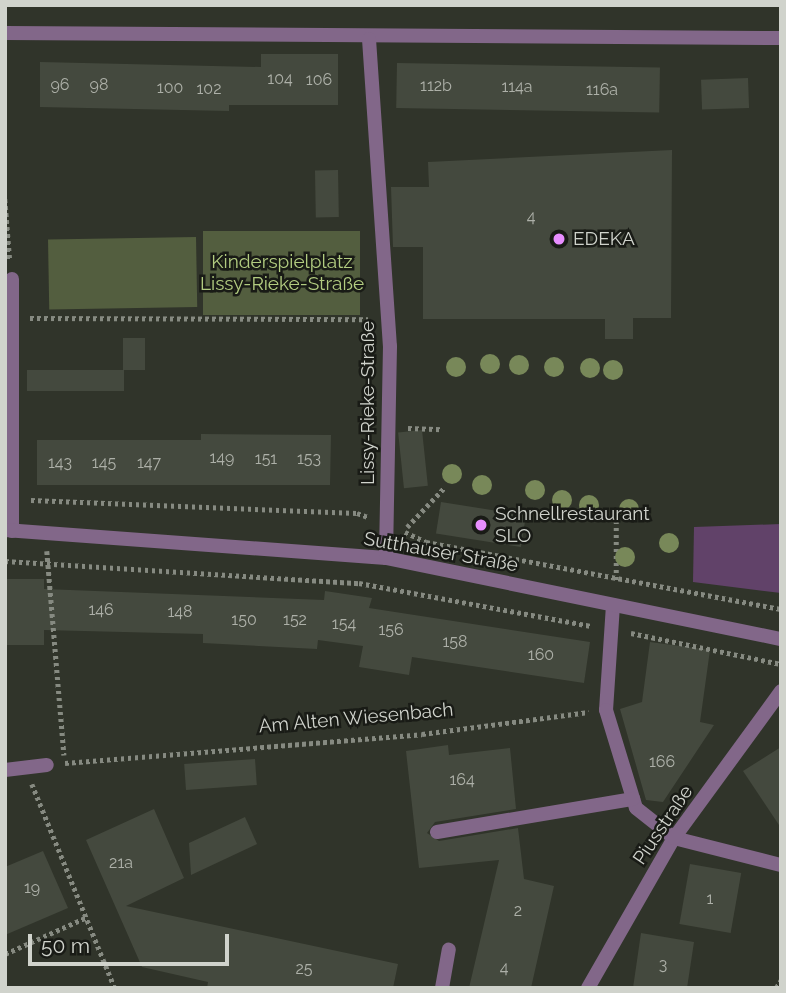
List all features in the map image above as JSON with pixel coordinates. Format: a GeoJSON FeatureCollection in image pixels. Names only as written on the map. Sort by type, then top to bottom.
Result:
{"type":"FeatureCollection","features":[{"type":"Feature","properties":{"kind":"street"},"geometry":{"type":"LineString","coordinates":[[5,33],[369,38],[781,38]]}},
{"type":"Feature","properties":{"kind":"street","name":"Lissy-Rieke-Straße"},"geometry":{"type":"LineString","coordinates":[[369,38],[388,320],[386,558]]}},
{"type":"Feature","properties":{"kind":"street"},"geometry":{"type":"LineString","coordinates":[[9,531],[12,279]]}},
{"type":"Feature","properties":{"kind":"street","name":"Sutthauser Straße"},"geometry":{"type":"LineString","coordinates":[[9,531],[386,558],[781,639]]}},
{"type":"Feature","properties":{"kind":"street"},"geometry":{"type":"LineString","coordinates":[[613,605],[606,710],[636,808],[674,838],[781,864]]}},
{"type":"Feature","properties":{"kind":"street","name":"Piusstraße"},"geometry":{"type":"LineString","coordinates":[[588,988],[674,838],[781,691]]}},
{"type":"Feature","properties":{"kind":"street"},"geometry":{"type":"LineString","coordinates":[[5,770],[47,765]]}},
{"type":"Feature","properties":{"kind":"street"},"geometry":{"type":"LineString","coordinates":[[437,832],[633,799]]}},
{"type":"Feature","properties":{"kind":"street"},"geometry":{"type":"LineString","coordinates":[[442,988],[449,950]]}},
{"type":"Feature","properties":{"kind":"path"},"geometry":{"type":"LineString","coordinates":[[5,199],[12,279]]}},
{"type":"Feature","properties":{"kind":"path"},"geometry":{"type":"LineString","coordinates":[[12,318],[388,320]]}},
{"type":"Feature","properties":{"kind":"path"},"geometry":{"type":"LineString","coordinates":[[389,428],[442,429]]}},
{"type":"Feature","properties":{"kind":"path"},"geometry":{"type":"LineString","coordinates":[[403,531],[445,487]]}},
{"type":"Feature","properties":{"kind":"path"},"geometry":{"type":"LineString","coordinates":[[616,514],[616,579]]}},
{"type":"Feature","properties":{"kind":"path"},"geometry":{"type":"LineString","coordinates":[[46,533],[63,737]]}},
{"type":"Feature","properties":{"kind":"path"},"geometry":{"type":"LineString","coordinates":[[5,561],[359,583],[611,629],[781,664]]}},
{"type":"Feature","properties":{"kind":"path","name":"Am Alten Wiesenbach"},"geometry":{"type":"LineString","coordinates":[[47,765],[170,751],[422,734],[606,710]]}},
{"type":"Feature","properties":{"kind":"path"},"geometry":{"type":"LineString","coordinates":[[26,767],[115,988]]}},
{"type":"Feature","properties":{"kind":"path"},"geometry":{"type":"LineString","coordinates":[[5,954],[87,917]]}},
{"type":"Feature","properties":{"kind":"path"},"geometry":{"type":"LineString","coordinates":[[776,988],[781,980]]}},
{"type":"Feature","properties":{"kind":"green space","name":"Kinderspielplatz Lissy-Rieke-Straße"},"geometry":{"type":"Polygon","coordinates":[[[203,231],[360,231],[360,315],[203,315],[203,231]]]}},
{"type":"Feature","properties":{"kind":"green space"},"geometry":{"type":"Polygon","coordinates":[[[196,237],[197,307],[49,310],[48,240],[196,237]]]}},
{"type":"Feature","properties":{"kind":"shaded area"},"geometry":{"type":"Polygon","coordinates":[[[781,524],[781,593],[693,582],[694,527],[781,524]]]}},
{"type":"Feature","properties":{"kind":"building"},"geometry":{"type":"Polygon","coordinates":[[[261,54],[338,54],[338,105],[229,105],[229,111],[40,107],[40,62],[261,67],[261,54]]]}},
{"type":"Feature","properties":{"kind":"building"},"geometry":{"type":"Polygon","coordinates":[[[397,63],[660,68],[659,113],[396,108],[397,63]]]}},
{"type":"Feature","properties":{"kind":"building"},"geometry":{"type":"Polygon","coordinates":[[[748,78],[749,108],[702,110],[701,80],[748,78]]]}},
{"type":"Feature","properties":{"kind":"building"},"geometry":{"type":"Polygon","coordinates":[[[672,150],[671,318],[633,318],[633,339],[605,339],[605,319],[423,319],[423,247],[393,247],[391,187],[429,187],[428,162],[672,150]]]}},
{"type":"Feature","properties":{"kind":"building"},"geometry":{"type":"Polygon","coordinates":[[[315,170],[338,170],[339,217],[316,217],[315,170]]]}},
{"type":"Feature","properties":{"kind":"building"},"geometry":{"type":"Polygon","coordinates":[[[123,338],[145,338],[145,370],[123,370],[123,338]]]}},
{"type":"Feature","properties":{"kind":"building"},"geometry":{"type":"Polygon","coordinates":[[[27,370],[124,370],[124,391],[27,391],[27,370]]]}},
{"type":"Feature","properties":{"kind":"building"},"geometry":{"type":"Polygon","coordinates":[[[422,430],[428,486],[404,488],[398,433],[422,430]]]}},
{"type":"Feature","properties":{"kind":"building"},"geometry":{"type":"Polygon","coordinates":[[[201,434],[331,435],[330,485],[37,485],[37,440],[201,440],[201,434]]]}},
{"type":"Feature","properties":{"kind":"building","name":"Schnellrestaurant SLO"},"geometry":{"type":"Polygon","coordinates":[[[441,502],[526,515],[521,547],[436,534],[441,502]]]}},
{"type":"Feature","properties":{"kind":"building"},"geometry":{"type":"Polygon","coordinates":[[[5,579],[44,579],[44,589],[324,600],[325,591],[372,598],[369,608],[590,642],[584,683],[412,657],[409,675],[359,667],[363,646],[318,640],[317,649],[203,643],[203,634],[44,630],[44,645],[5,645],[5,579]]]}},
{"type":"Feature","properties":{"kind":"building"},"geometry":{"type":"Polygon","coordinates":[[[650,642],[710,650],[700,722],[714,725],[663,802],[646,800],[620,709],[642,702],[650,642]]]}},
{"type":"Feature","properties":{"kind":"building"},"geometry":{"type":"Polygon","coordinates":[[[448,745],[449,755],[510,748],[516,809],[435,822],[427,833],[439,841],[518,828],[524,879],[554,886],[531,988],[469,988],[499,860],[419,868],[406,751],[448,745]]]}},
{"type":"Feature","properties":{"kind":"building"},"geometry":{"type":"Polygon","coordinates":[[[781,747],[781,828],[743,771],[781,747]]]}},
{"type":"Feature","properties":{"kind":"building"},"geometry":{"type":"Polygon","coordinates":[[[255,759],[257,785],[186,790],[184,764],[255,759]]]}},
{"type":"Feature","properties":{"kind":"building"},"geometry":{"type":"Polygon","coordinates":[[[154,809],[184,878],[126,906],[398,964],[393,988],[207,988],[208,982],[142,967],[86,840],[154,809]]]}},
{"type":"Feature","properties":{"kind":"building"},"geometry":{"type":"Polygon","coordinates":[[[245,817],[257,844],[191,875],[189,843],[245,817]]]}},
{"type":"Feature","properties":{"kind":"building"},"geometry":{"type":"Polygon","coordinates":[[[43,851],[68,908],[5,935],[5,867],[43,851]]]}},
{"type":"Feature","properties":{"kind":"building"},"geometry":{"type":"Polygon","coordinates":[[[690,864],[741,873],[731,933],[679,924],[690,864]]]}},
{"type":"Feature","properties":{"kind":"building"},"geometry":{"type":"Polygon","coordinates":[[[641,933],[694,942],[687,988],[633,988],[641,933]]]}},
{"type":"Feature","properties":{"kind":"place","name":"EDEKA"},"geometry":{"type":"Point","coordinates":[559,239]}},
{"type":"Feature","properties":{"kind":"place","name":"Schnellrestaurant SLO"},"geometry":{"type":"Point","coordinates":[481,525]}}]}
